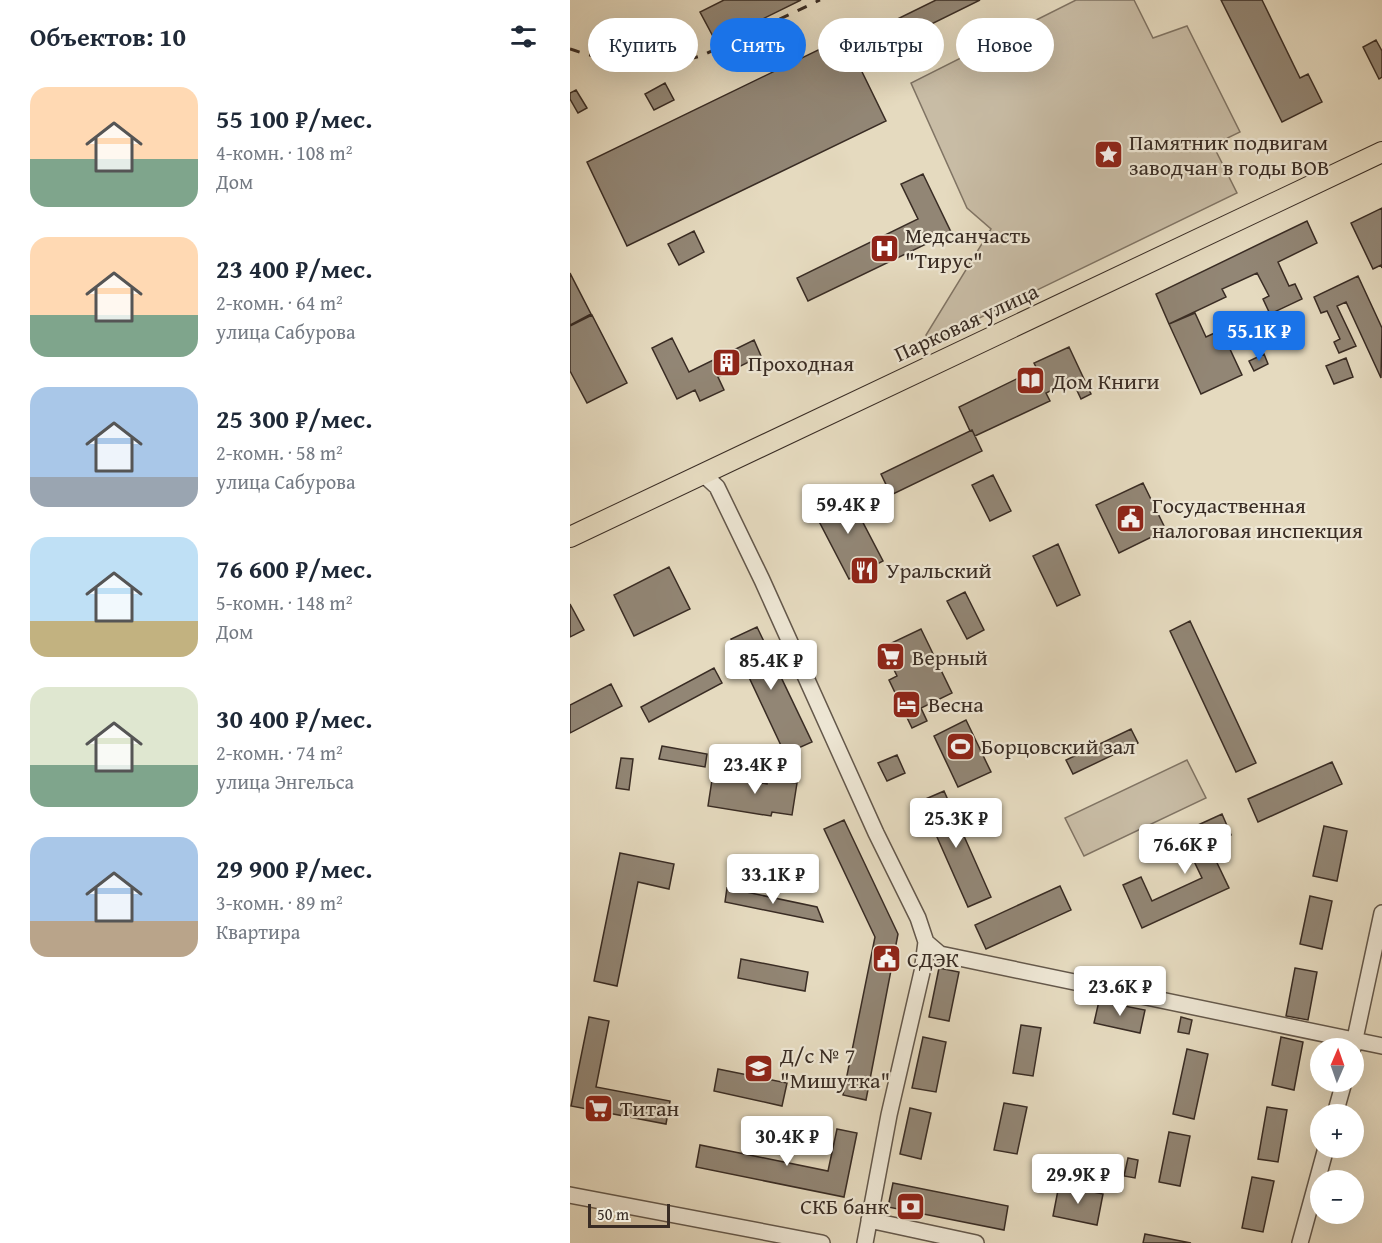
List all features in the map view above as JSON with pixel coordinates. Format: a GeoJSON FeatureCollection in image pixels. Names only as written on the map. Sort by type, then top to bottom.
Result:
{"type":"FeatureCollection","features":[{"type":"Feature","properties":{"kind":"main road","name":"Парковая улица"},"geometry":{"type":"LineString","coordinates":[[570,537],[1382,152]]}},
{"type":"Feature","properties":{"kind":"street"},"geometry":{"type":"LineString","coordinates":[[704,474],[717,487],[766,590],[872,824],[918,918],[926,942],[922,972],[889,1115],[865,1243]]}},
{"type":"Feature","properties":{"kind":"street"},"geometry":{"type":"LineString","coordinates":[[1355,1038],[1382,913]]}},
{"type":"Feature","properties":{"kind":"street"},"geometry":{"type":"LineString","coordinates":[[926,942],[940,954],[1326,1038]]}},
{"type":"Feature","properties":{"kind":"street"},"geometry":{"type":"LineString","coordinates":[[1364,1045],[1382,1046]]}},
{"type":"Feature","properties":{"kind":"street"},"geometry":{"type":"LineString","coordinates":[[1300,1243],[1323,1158]]}},
{"type":"Feature","properties":{"kind":"street"},"geometry":{"type":"LineString","coordinates":[[570,1196],[822,1243]]}},
{"type":"Feature","properties":{"kind":"street"},"geometry":{"type":"LineString","coordinates":[[869,1220],[976,1243]]}},
{"type":"Feature","properties":{"kind":"shaded area"},"geometry":{"type":"Polygon","coordinates":[[[1076,0],[1134,0],[1153,38],[1187,26],[1240,132],[1213,145],[1237,193],[930,342],[926,335],[991,229],[967,208],[911,83],[933,72],[944,72],[944,66],[956,60],[956,72],[1054,72],[1054,18],[1040,18],[1076,0]]]}},
{"type":"Feature","properties":{"kind":"shaded area"},"geometry":{"type":"Polygon","coordinates":[[[1187,760],[1206,798],[1084,856],[1065,818],[1187,760]]]}},
{"type":"Feature","properties":{"kind":"building"},"geometry":{"type":"Polygon","coordinates":[[[724,0],[801,0],[765,18],[710,18],[710,31],[700,12],[724,0]]]}},
{"type":"Feature","properties":{"kind":"building"},"geometry":{"type":"Polygon","coordinates":[[[936,0],[980,0],[943,18],[899,18],[936,0]]]}},
{"type":"Feature","properties":{"kind":"building"},"geometry":{"type":"Polygon","coordinates":[[[1221,0],[1262,0],[1300,78],[1308,74],[1322,102],[1282,122],[1221,0]]]}},
{"type":"Feature","properties":{"kind":"building"},"geometry":{"type":"Polygon","coordinates":[[[1376,40],[1382,51],[1382,77],[1379,79],[1363,47],[1376,40]]]}},
{"type":"Feature","properties":{"kind":"building"},"geometry":{"type":"Polygon","coordinates":[[[818,50],[818,72],[862,72],[886,121],[627,246],[587,162],[773,72],[806,72],[806,56],[818,50]]]}},
{"type":"Feature","properties":{"kind":"building"},"geometry":{"type":"Polygon","coordinates":[[[665,83],[674,100],[654,110],[645,94],[665,83]]]}},
{"type":"Feature","properties":{"kind":"building"},"geometry":{"type":"Polygon","coordinates":[[[576,90],[587,108],[578,113],[570,99],[570,93],[576,90]]]}},
{"type":"Feature","properties":{"kind":"building"},"geometry":{"type":"Polygon","coordinates":[[[923,174],[951,232],[808,301],[797,278],[918,219],[901,184],[923,174]]]}},
{"type":"Feature","properties":{"kind":"building"},"geometry":{"type":"Polygon","coordinates":[[[1382,208],[1382,268],[1381,265],[1373,269],[1351,223],[1382,208]]]}},
{"type":"Feature","properties":{"kind":"building"},"geometry":{"type":"Polygon","coordinates":[[[1307,221],[1317,243],[1278,262],[1289,286],[1295,284],[1302,299],[1270,314],[1263,299],[1269,296],[1257,273],[1222,289],[1226,297],[1169,324],[1156,294],[1307,221]]]}},
{"type":"Feature","properties":{"kind":"building"},"geometry":{"type":"Polygon","coordinates":[[[694,231],[704,252],[679,265],[668,244],[694,231]]]}},
{"type":"Feature","properties":{"kind":"building"},"geometry":{"type":"Polygon","coordinates":[[[570,273],[591,314],[570,325],[570,273]]]}},
{"type":"Feature","properties":{"kind":"building"},"geometry":{"type":"Polygon","coordinates":[[[1358,276],[1382,328],[1381,378],[1346,302],[1337,306],[1356,346],[1339,353],[1334,342],[1340,339],[1327,311],[1321,313],[1314,297],[1358,276]]]}},
{"type":"Feature","properties":{"kind":"building"},"geometry":{"type":"Polygon","coordinates":[[[1195,313],[1206,337],[1221,330],[1242,375],[1201,394],[1169,324],[1195,313]]]}},
{"type":"Feature","properties":{"kind":"building"},"geometry":{"type":"Polygon","coordinates":[[[592,315],[627,383],[587,403],[570,371],[570,326],[592,315]]]}},
{"type":"Feature","properties":{"kind":"building","name":"Проходная"},"geometry":{"type":"Polygon","coordinates":[[[672,338],[689,372],[754,340],[761,356],[718,377],[724,390],[700,401],[695,390],[677,399],[652,348],[672,338]]]}},
{"type":"Feature","properties":{"kind":"building"},"geometry":{"type":"Polygon","coordinates":[[[1069,347],[1091,394],[1081,399],[1072,380],[1046,393],[1050,401],[975,436],[972,430],[970,431],[959,407],[1037,369],[1034,363],[1069,347]]]}},
{"type":"Feature","properties":{"kind":"building"},"geometry":{"type":"Polygon","coordinates":[[[1264,354],[1268,364],[1254,371],[1249,361],[1264,354]]]}},
{"type":"Feature","properties":{"kind":"building"},"geometry":{"type":"Polygon","coordinates":[[[1346,358],[1353,377],[1334,384],[1326,366],[1346,358]]]}},
{"type":"Feature","properties":{"kind":"building"},"geometry":{"type":"Polygon","coordinates":[[[972,430],[982,451],[891,495],[881,474],[972,430]]]}},
{"type":"Feature","properties":{"kind":"building"},"geometry":{"type":"Polygon","coordinates":[[[993,475],[1011,511],[990,521],[972,485],[993,475]]]}},
{"type":"Feature","properties":{"kind":"building","name":"Госудаственная налоговая инспекция"},"geometry":{"type":"Polygon","coordinates":[[[1143,483],[1166,530],[1119,553],[1096,505],[1143,483]]]}},
{"type":"Feature","properties":{"kind":"building"},"geometry":{"type":"Polygon","coordinates":[[[846,490],[883,561],[849,579],[812,508],[846,490]]]}},
{"type":"Feature","properties":{"kind":"building"},"geometry":{"type":"Polygon","coordinates":[[[1058,544],[1080,595],[1057,606],[1033,556],[1058,544]]]}},
{"type":"Feature","properties":{"kind":"building"},"geometry":{"type":"Polygon","coordinates":[[[669,567],[690,609],[634,636],[614,595],[669,567]]]}},
{"type":"Feature","properties":{"kind":"building"},"geometry":{"type":"Polygon","coordinates":[[[965,592],[984,630],[967,639],[947,601],[965,592]]]}},
{"type":"Feature","properties":{"kind":"building"},"geometry":{"type":"Polygon","coordinates":[[[570,604],[584,630],[570,637],[570,604]]]}},
{"type":"Feature","properties":{"kind":"building"},"geometry":{"type":"Polygon","coordinates":[[[1190,621],[1256,763],[1236,772],[1170,631],[1190,621]]]}},
{"type":"Feature","properties":{"kind":"building"},"geometry":{"type":"Polygon","coordinates":[[[757,627],[812,742],[785,754],[731,639],[757,627]]]}},
{"type":"Feature","properties":{"kind":"building"},"geometry":{"type":"Polygon","coordinates":[[[921,629],[952,693],[921,708],[927,721],[912,728],[889,680],[897,676],[883,647],[921,629]]]}},
{"type":"Feature","properties":{"kind":"building"},"geometry":{"type":"Polygon","coordinates":[[[714,668],[722,683],[649,722],[641,707],[714,668]]]}},
{"type":"Feature","properties":{"kind":"building"},"geometry":{"type":"Polygon","coordinates":[[[611,684],[622,706],[570,733],[570,705],[611,684]]]}},
{"type":"Feature","properties":{"kind":"building"},"geometry":{"type":"Polygon","coordinates":[[[966,720],[991,772],[958,787],[934,736],[966,720]]]}},
{"type":"Feature","properties":{"kind":"building"},"geometry":{"type":"Polygon","coordinates":[[[1131,729],[1138,743],[1073,774],[1066,760],[1131,729]]]}},
{"type":"Feature","properties":{"kind":"building"},"geometry":{"type":"Polygon","coordinates":[[[662,746],[707,754],[705,767],[659,759],[662,746]]]}},
{"type":"Feature","properties":{"kind":"building"},"geometry":{"type":"Polygon","coordinates":[[[897,755],[905,773],[887,781],[878,763],[897,755]]]}},
{"type":"Feature","properties":{"kind":"building"},"geometry":{"type":"Polygon","coordinates":[[[621,758],[633,759],[629,790],[616,788],[621,758]]]}},
{"type":"Feature","properties":{"kind":"building"},"geometry":{"type":"Polygon","coordinates":[[[1332,762],[1342,784],[1258,822],[1248,799],[1332,762]]]}},
{"type":"Feature","properties":{"kind":"building"},"geometry":{"type":"Polygon","coordinates":[[[769,771],[790,774],[788,782],[797,783],[792,815],[772,812],[771,816],[708,806],[712,780],[721,782],[722,776],[767,784],[769,771]]]}},
{"type":"Feature","properties":{"kind":"building"},"geometry":{"type":"Polygon","coordinates":[[[944,791],[991,897],[968,907],[921,801],[944,791]]]}},
{"type":"Feature","properties":{"kind":"building"},"geometry":{"type":"Polygon","coordinates":[[[1222,814],[1231,835],[1209,846],[1229,888],[1142,928],[1123,885],[1141,877],[1152,901],[1202,878],[1191,855],[1184,859],[1174,836],[1222,814]]]}},
{"type":"Feature","properties":{"kind":"building"},"geometry":{"type":"Polygon","coordinates":[[[844,820],[898,934],[866,1100],[843,1095],[875,937],[824,829],[844,820]]]}},
{"type":"Feature","properties":{"kind":"building"},"geometry":{"type":"Polygon","coordinates":[[[1324,826],[1347,831],[1337,881],[1313,876],[1324,826]]]}},
{"type":"Feature","properties":{"kind":"building"},"geometry":{"type":"Polygon","coordinates":[[[620,853],[674,864],[669,889],[638,882],[617,986],[594,981],[620,853]]]}},
{"type":"Feature","properties":{"kind":"building"},"geometry":{"type":"Polygon","coordinates":[[[1060,886],[1071,910],[986,949],[975,925],[1060,886]]]}},
{"type":"Feature","properties":{"kind":"building"},"geometry":{"type":"Polygon","coordinates":[[[727,888],[817,907],[823,922],[725,902],[727,888]]]}},
{"type":"Feature","properties":{"kind":"building"},"geometry":{"type":"Polygon","coordinates":[[[1310,896],[1332,901],[1322,949],[1300,944],[1310,896]]]}},
{"type":"Feature","properties":{"kind":"building"},"geometry":{"type":"Polygon","coordinates":[[[741,959],[808,972],[805,991],[738,978],[741,959]]]}},
{"type":"Feature","properties":{"kind":"building"},"geometry":{"type":"Polygon","coordinates":[[[939,968],[959,972],[949,1021],[929,1017],[939,968]]]}},
{"type":"Feature","properties":{"kind":"building"},"geometry":{"type":"Polygon","coordinates":[[[1295,968],[1317,972],[1308,1020],[1286,1016],[1295,968]]]}},
{"type":"Feature","properties":{"kind":"building"},"geometry":{"type":"Polygon","coordinates":[[[1099,1001],[1145,1010],[1140,1033],[1094,1023],[1099,1001]]]}},
{"type":"Feature","properties":{"kind":"building"},"geometry":{"type":"Polygon","coordinates":[[[589,1017],[609,1021],[596,1087],[670,1101],[666,1124],[571,1106],[589,1017]]]}},
{"type":"Feature","properties":{"kind":"building"},"geometry":{"type":"Polygon","coordinates":[[[1181,1017],[1192,1020],[1189,1034],[1178,1032],[1181,1017]]]}},
{"type":"Feature","properties":{"kind":"building"},"geometry":{"type":"Polygon","coordinates":[[[1021,1025],[1041,1028],[1033,1076],[1013,1073],[1021,1025]]]}},
{"type":"Feature","properties":{"kind":"building"},"geometry":{"type":"Polygon","coordinates":[[[923,1037],[946,1042],[936,1092],[912,1088],[923,1037]]]}},
{"type":"Feature","properties":{"kind":"building"},"geometry":{"type":"Polygon","coordinates":[[[1281,1037],[1303,1042],[1294,1090],[1272,1085],[1281,1037]]]}},
{"type":"Feature","properties":{"kind":"building"},"geometry":{"type":"Polygon","coordinates":[[[1187,1049],[1208,1054],[1194,1119],[1173,1114],[1187,1049]]]}},
{"type":"Feature","properties":{"kind":"building"},"geometry":{"type":"Polygon","coordinates":[[[718,1069],[787,1083],[782,1106],[714,1091],[718,1069]]]}},
{"type":"Feature","properties":{"kind":"building"},"geometry":{"type":"Polygon","coordinates":[[[1004,1103],[1027,1107],[1017,1154],[994,1150],[1004,1103]]]}},
{"type":"Feature","properties":{"kind":"building"},"geometry":{"type":"Polygon","coordinates":[[[1267,1107],[1287,1110],[1278,1162],[1258,1159],[1267,1107]]]}},
{"type":"Feature","properties":{"kind":"building"},"geometry":{"type":"Polygon","coordinates":[[[910,1108],[931,1113],[921,1159],[900,1154],[910,1108]]]}},
{"type":"Feature","properties":{"kind":"building"},"geometry":{"type":"Polygon","coordinates":[[[837,1129],[857,1133],[844,1197],[696,1167],[700,1145],[828,1171],[837,1129]]]}},
{"type":"Feature","properties":{"kind":"building"},"geometry":{"type":"Polygon","coordinates":[[[1169,1132],[1190,1136],[1180,1186],[1159,1182],[1169,1132]]]}},
{"type":"Feature","properties":{"kind":"building"},"geometry":{"type":"Polygon","coordinates":[[[1128,1158],[1138,1160],[1135,1178],[1124,1176],[1128,1158]]]}},
{"type":"Feature","properties":{"kind":"building"},"geometry":{"type":"Polygon","coordinates":[[[1252,1177],[1274,1181],[1263,1232],[1242,1228],[1252,1177]]]}},
{"type":"Feature","properties":{"kind":"building"},"geometry":{"type":"Polygon","coordinates":[[[893,1183],[1008,1206],[1004,1230],[888,1207],[893,1183]]]}},
{"type":"Feature","properties":{"kind":"building"},"geometry":{"type":"Polygon","coordinates":[[[1059,1185],[1103,1194],[1097,1225],[1053,1216],[1059,1185]]]}},
{"type":"Feature","properties":{"kind":"building"},"geometry":{"type":"Polygon","coordinates":[[[1145,1234],[1191,1243],[1143,1243],[1145,1234]]]}},
{"type":"Feature","properties":{"kind":"railway"},"geometry":{"type":"LineString","coordinates":[[570,49],[603,58],[635,63],[684,60],[701,56],[820,0]]}},
{"type":"Feature","properties":{"kind":"place","name":"Памятник подвигам заводчан в годы ВОВ"},"geometry":{"type":"Point","coordinates":[1108,155]}},
{"type":"Feature","properties":{"kind":"place","name":"Медсанчасть \"Тирус\""},"geometry":{"type":"Point","coordinates":[884,248]}},
{"type":"Feature","properties":{"kind":"place","name":"Проходная"},"geometry":{"type":"Point","coordinates":[727,363]}},
{"type":"Feature","properties":{"kind":"place","name":"Дом Книги"},"geometry":{"type":"Point","coordinates":[1031,381]}},
{"type":"Feature","properties":{"kind":"place","name":"Госудаственная налоговая инспекция"},"geometry":{"type":"Point","coordinates":[1131,518]}},
{"type":"Feature","properties":{"kind":"place","name":"Уральский"},"geometry":{"type":"Point","coordinates":[865,570]}},
{"type":"Feature","properties":{"kind":"place","name":"Верный"},"geometry":{"type":"Point","coordinates":[891,657]}},
{"type":"Feature","properties":{"kind":"place","name":"Весна"},"geometry":{"type":"Point","coordinates":[907,704]}},
{"type":"Feature","properties":{"kind":"place","name":"Борцовский зал"},"geometry":{"type":"Point","coordinates":[960,746]}},
{"type":"Feature","properties":{"kind":"place","name":"СДЭК"},"geometry":{"type":"Point","coordinates":[886,959]}},
{"type":"Feature","properties":{"kind":"place","name":"Д/с № 7 \"Мишутка\""},"geometry":{"type":"Point","coordinates":[759,1068]}},
{"type":"Feature","properties":{"kind":"place","name":"Титан"},"geometry":{"type":"Point","coordinates":[599,1108]}},
{"type":"Feature","properties":{"kind":"place","name":"СКБ банк"},"geometry":{"type":"Point","coordinates":[910,1206]}}]}
